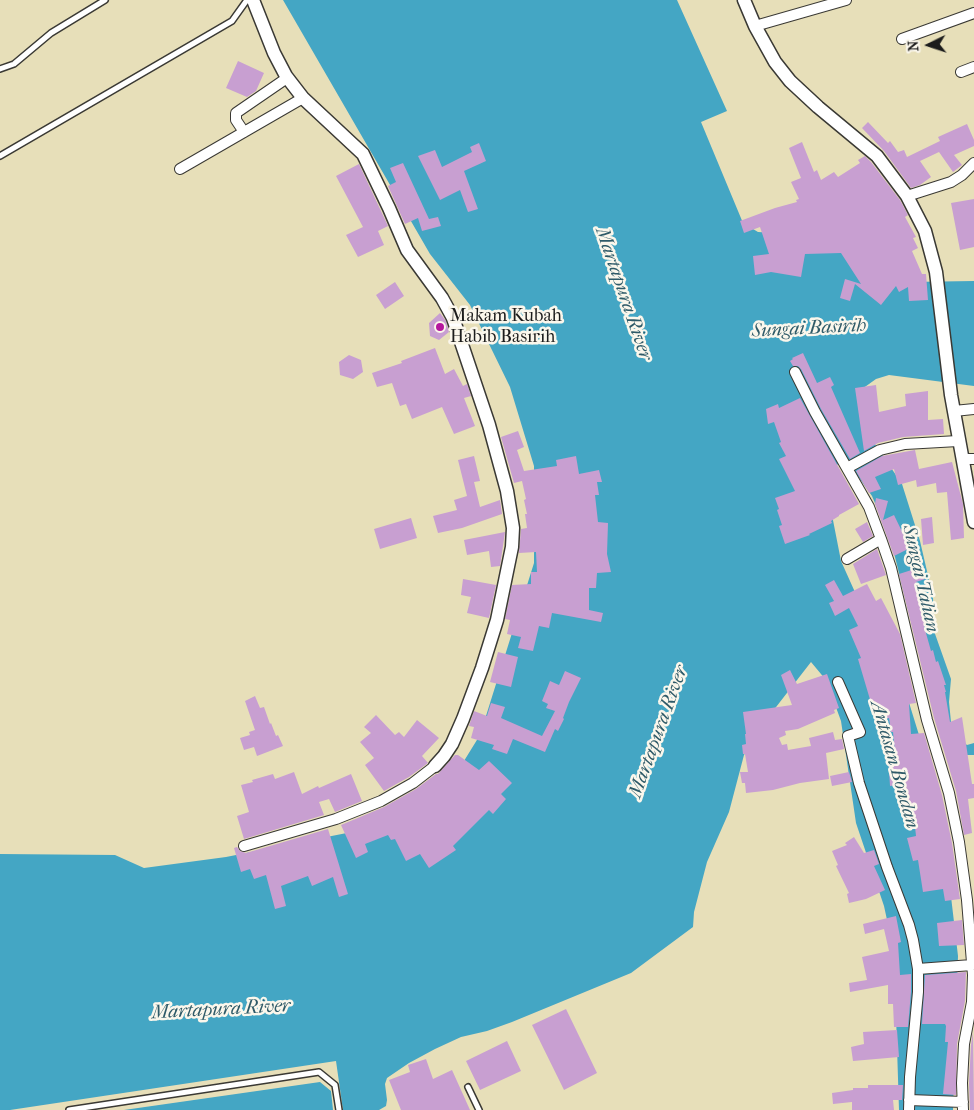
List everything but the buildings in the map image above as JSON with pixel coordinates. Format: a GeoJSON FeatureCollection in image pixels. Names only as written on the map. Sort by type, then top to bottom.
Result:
{"type":"FeatureCollection","features":[{"type":"Feature","properties":{"kind":"street"},"geometry":{"type":"LineString","coordinates":[[244,846],[336,819],[382,802],[413,783],[435,766],[444,756],[452,744],[463,719],[497,620],[512,547],[513,528],[508,491],[453,318],[442,298],[407,250],[390,208],[363,154],[303,98],[287,78],[274,53],[253,0]]}},
{"type":"Feature","properties":{"kind":"street"},"geometry":{"type":"LineString","coordinates":[[744,0],[755,26],[775,62],[790,81],[818,107],[877,156],[907,196],[925,231],[936,272],[958,441],[969,459],[974,518]]}},
{"type":"Feature","properties":{"kind":"street"},"geometry":{"type":"LineString","coordinates":[[755,26],[846,0]]}},
{"type":"Feature","properties":{"kind":"street"},"geometry":{"type":"LineString","coordinates":[[902,39],[974,13]]}},
{"type":"Feature","properties":{"kind":"street"},"geometry":{"type":"LineString","coordinates":[[961,72],[974,68]]}},
{"type":"Feature","properties":{"kind":"street"},"geometry":{"type":"LineString","coordinates":[[244,132],[236,120],[236,113],[287,78]]}},
{"type":"Feature","properties":{"kind":"street"},"geometry":{"type":"LineString","coordinates":[[180,169],[303,98]]}},
{"type":"Feature","properties":{"kind":"street"},"geometry":{"type":"LineString","coordinates":[[907,196],[951,182],[962,175],[974,163]]}},
{"type":"Feature","properties":{"kind":"street"},"geometry":{"type":"LineString","coordinates":[[795,372],[869,507],[881,539],[891,568],[927,720],[948,793],[959,842],[967,900],[972,965],[972,1002],[964,1044],[963,1106],[909,1105],[918,992],[918,969],[909,925],[859,783],[848,736],[860,732],[838,682]]}},
{"type":"Feature","properties":{"kind":"street"},"geometry":{"type":"LineString","coordinates":[[954,411],[974,409]]}},
{"type":"Feature","properties":{"kind":"street"},"geometry":{"type":"LineString","coordinates":[[847,468],[880,450],[905,444],[958,441]]}},
{"type":"Feature","properties":{"kind":"street"},"geometry":{"type":"LineString","coordinates":[[847,558],[881,539]]}},
{"type":"Feature","properties":{"kind":"street"},"geometry":{"type":"LineString","coordinates":[[962,864],[974,862]]}},
{"type":"Feature","properties":{"kind":"street"},"geometry":{"type":"LineString","coordinates":[[918,969],[972,965]]}},
{"type":"Feature","properties":{"kind":"lane"},"geometry":{"type":"LineString","coordinates":[[0,69],[14,64],[51,33],[106,0]]}},
{"type":"Feature","properties":{"kind":"lane"},"geometry":{"type":"LineString","coordinates":[[0,156],[232,21],[247,0]]}},
{"type":"Feature","properties":{"kind":"lane"},"geometry":{"type":"LineString","coordinates":[[69,1110],[319,1072],[335,1085],[339,1110]]}},
{"type":"Feature","properties":{"kind":"lane"},"geometry":{"type":"LineString","coordinates":[[468,1087],[480,1110]]}},
{"type":"Feature","properties":{"kind":"water"},"geometry":{"type":"Polygon","coordinates":[[[283,0],[677,0],[727,111],[701,122],[743,223],[758,232],[776,233],[810,225],[909,282],[974,281],[974,386],[889,375],[876,379],[862,389],[862,425],[902,484],[920,541],[933,597],[934,631],[951,679],[949,702],[951,722],[956,737],[967,745],[974,743],[974,755],[961,755],[934,713],[891,541],[872,496],[848,462],[842,460],[832,470],[831,510],[841,561],[863,610],[898,667],[940,803],[958,956],[953,1110],[899,1110],[894,952],[884,906],[856,823],[841,721],[826,680],[811,662],[766,720],[744,755],[729,812],[707,862],[694,912],[693,927],[631,973],[512,1022],[487,1031],[461,1037],[409,1063],[387,1078],[385,1084],[386,1106],[379,1110],[0,1110],[0,854],[115,855],[144,868],[226,857],[382,826],[451,782],[480,735],[534,563],[534,466],[510,387],[470,305],[430,254],[283,0]]]}},
{"type":"Feature","properties":{"kind":"pier"},"geometry":{"type":"Polygon","coordinates":[[[336,1061],[343,1110],[333,1110],[331,1091],[320,1082],[124,1110],[10,1110],[336,1061]]]}},
{"type":"Feature","properties":{"kind":"place","name":"Makam Kubah Habib Basirih"},"geometry":{"type":"Point","coordinates":[440,327]}},
{"type":"Feature","properties":{"kind":"water label","name":"Martapura River"},"geometry":{"type":"Point","coordinates":[623,294]}},
{"type":"Feature","properties":{"kind":"water label","name":"Sungai Basirih"},"geometry":{"type":"Point","coordinates":[809,329]}},
{"type":"Feature","properties":{"kind":"water label","name":"Sungai Talian"},"geometry":{"type":"Point","coordinates":[920,579]}},
{"type":"Feature","properties":{"kind":"water label","name":"Martapura River"},"geometry":{"type":"Point","coordinates":[659,732]}},
{"type":"Feature","properties":{"kind":"water label","name":"Antasan Bondan"},"geometry":{"type":"Point","coordinates":[894,765]}},
{"type":"Feature","properties":{"kind":"water label","name":"Martapura River"},"geometry":{"type":"Point","coordinates":[221,1010]}}]}
